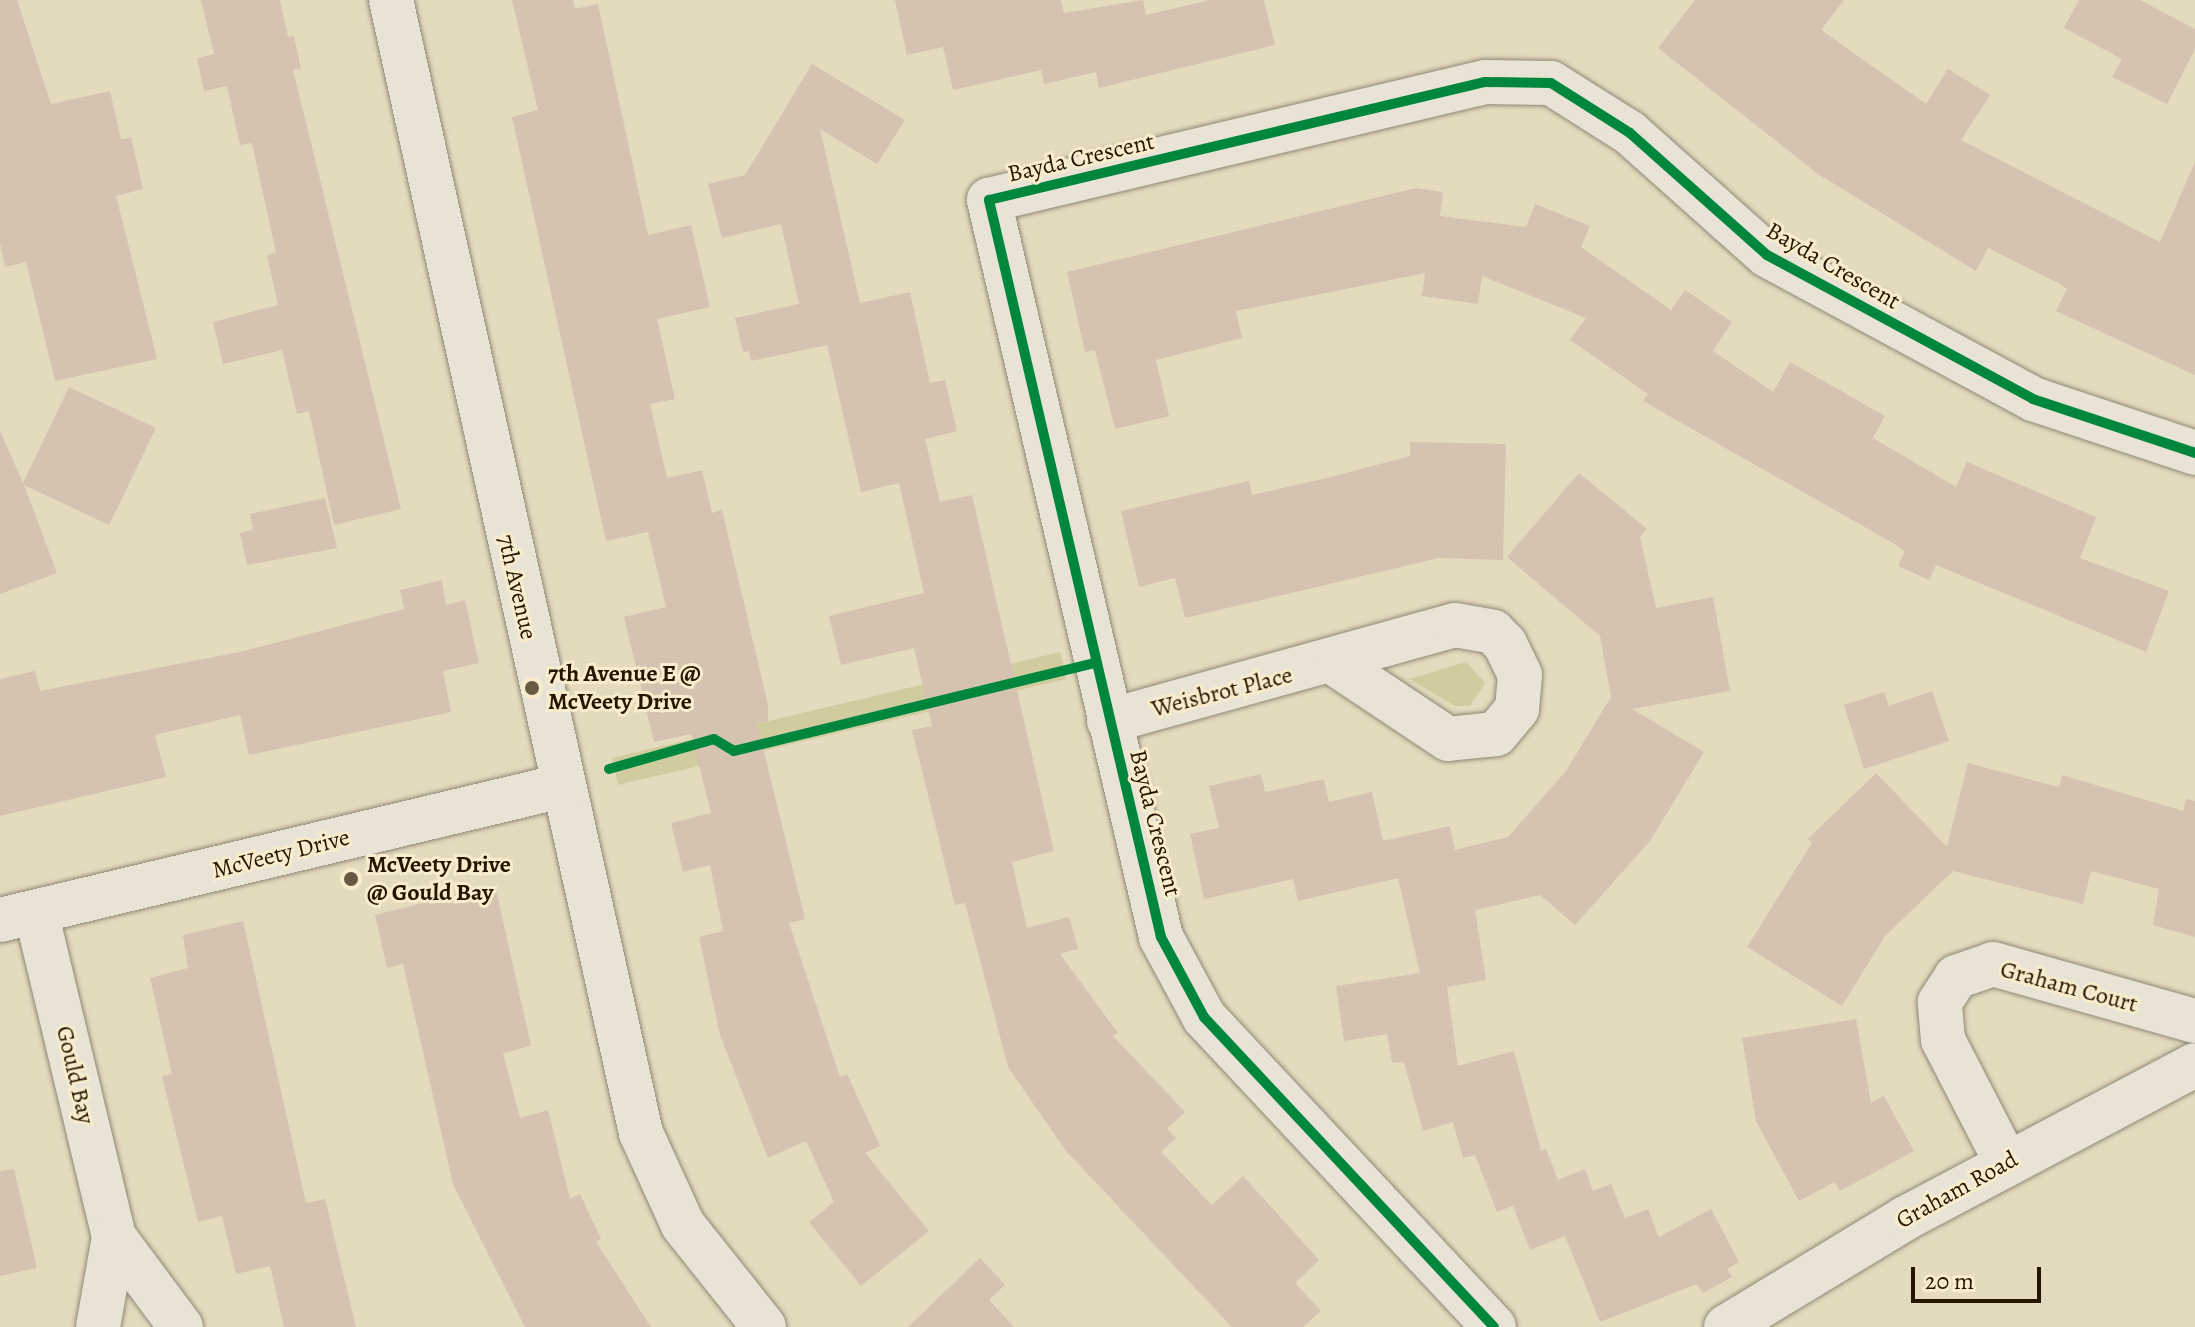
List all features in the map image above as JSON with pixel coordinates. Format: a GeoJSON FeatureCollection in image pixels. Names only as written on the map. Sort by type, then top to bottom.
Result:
{"type":"FeatureCollection","features":[{"type":"Feature","properties":{"kind":"street","name":"7th Avenue"},"geometry":{"type":"LineString","coordinates":[[391,0],[641,1133],[683,1225],[764,1327]]}},
{"type":"Feature","properties":{"kind":"street","name":"Bayda Crescent"},"geometry":{"type":"LineString","coordinates":[[1494,1327],[1204,1017],[1161,937],[989,200],[1485,82],[1551,83],[1630,133],[1767,255],[2033,399],[2195,453]]}},
{"type":"Feature","properties":{"kind":"street","name":"Weisbrot Place"},"geometry":{"type":"LineString","coordinates":[[1109,721],[1334,663]]}},
{"type":"Feature","properties":{"kind":"street","name":"McVeety Drive"},"geometry":{"type":"LineString","coordinates":[[18,916],[562,786]]}},
{"type":"Feature","properties":{"kind":"street","name":"Gould Bay"},"geometry":{"type":"LineString","coordinates":[[18,916],[114,1237],[181,1327]]}},
{"type":"Feature","properties":{"kind":"street","name":"Graham Court"},"geometry":{"type":"LineString","coordinates":[[2006,1162],[1943,1040],[1940,1002],[1956,977],[1993,964],[2195,1021]]}},
{"type":"Feature","properties":{"kind":"street","name":"Graham Road"},"geometry":{"type":"LineString","coordinates":[[1726,1327],[2006,1162],[2195,1065]]}},
{"type":"Feature","properties":{"kind":"street","name":"Gould Bay"},"geometry":{"type":"LineString","coordinates":[[98,1327],[114,1237]]}},
{"type":"Feature","properties":{"kind":"shaded area"},"geometry":{"type":"Polygon","coordinates":[[[1060,652],[1066,679],[618,785],[612,758],[1060,652]]]}},
{"type":"Feature","properties":{"kind":"shaded area"},"geometry":{"type":"Polygon","coordinates":[[[1466,662],[1485,683],[1470,706],[1455,706],[1409,679],[1466,662]]]}},
{"type":"Feature","properties":{"kind":"building"},"geometry":{"type":"Polygon","coordinates":[[[0,0],[17,0],[51,104],[110,91],[121,140],[131,137],[143,189],[116,196],[157,359],[55,381],[26,262],[5,267],[0,243],[0,0]]]}},
{"type":"Feature","properties":{"kind":"building"},"geometry":{"type":"Polygon","coordinates":[[[201,0],[280,0],[288,37],[294,36],[301,69],[293,70],[401,509],[334,525],[309,411],[297,414],[282,350],[223,364],[213,322],[278,305],[267,255],[276,253],[252,143],[240,145],[227,86],[204,91],[197,58],[214,54],[201,0]]]}},
{"type":"Feature","properties":{"kind":"building"},"geometry":{"type":"Polygon","coordinates":[[[512,0],[573,0],[575,9],[598,4],[648,235],[691,225],[710,307],[657,319],[675,399],[650,404],[667,478],[702,470],[712,513],[722,510],[768,705],[768,721],[757,723],[805,919],[789,923],[840,1077],[847,1074],[880,1146],[865,1153],[929,1231],[861,1286],[809,1222],[834,1202],[806,1141],[768,1158],[720,1035],[699,937],[723,931],[710,865],[683,872],[671,823],[711,813],[691,734],[654,742],[624,617],[666,607],[648,532],[606,541],[512,117],[538,110],[512,0]]]}},
{"type":"Feature","properties":{"kind":"building"},"geometry":{"type":"Polygon","coordinates":[[[895,0],[1061,0],[1064,13],[1143,0],[1146,15],[1210,0],[1264,0],[1275,45],[1099,88],[1096,72],[1044,84],[1041,70],[953,90],[943,47],[907,55],[895,0]]]}},
{"type":"Feature","properties":{"kind":"building"},"geometry":{"type":"Polygon","coordinates":[[[1695,0],[1844,0],[1821,30],[1926,104],[1948,69],[1990,95],[1961,140],[2160,242],[2195,162],[2195,375],[2056,311],[2067,289],[2058,283],[1988,248],[1976,271],[1818,174],[1658,48],[1695,0]]]}},
{"type":"Feature","properties":{"kind":"building"},"geometry":{"type":"Polygon","coordinates":[[[2079,0],[2140,0],[2195,29],[2195,49],[2167,104],[2112,77],[2122,59],[2064,28],[2079,0]]]}},
{"type":"Feature","properties":{"kind":"building"},"geometry":{"type":"Polygon","coordinates":[[[812,64],[905,120],[877,164],[820,129],[860,303],[910,292],[930,383],[945,380],[957,431],[925,439],[940,502],[972,495],[1054,851],[1012,862],[1027,928],[1069,917],[1078,949],[1060,954],[1118,1033],[1113,1036],[1185,1112],[1167,1129],[1176,1138],[1161,1152],[1212,1205],[1243,1176],[1319,1260],[1295,1283],[1321,1311],[1303,1327],[1232,1327],[1066,1151],[1008,1067],[965,903],[955,905],[912,730],[932,726],[914,648],[841,665],[829,616],[924,593],[899,483],[861,492],[827,345],[751,361],[749,351],[743,352],[735,318],[799,304],[781,224],[722,238],[708,184],[745,175],[812,64]]]}},
{"type":"Feature","properties":{"kind":"building"},"geometry":{"type":"Polygon","coordinates":[[[1416,188],[1443,192],[1440,216],[1526,227],[1535,204],[1590,226],[1581,247],[1671,310],[1685,290],[1732,322],[1713,351],[1773,392],[1790,362],[1885,416],[1873,438],[1956,487],[1967,462],[2096,517],[2080,558],[2169,591],[2146,652],[1936,565],[1929,580],[1898,566],[1905,551],[1643,401],[1648,394],[1570,340],[1586,318],[1482,276],[1478,304],[1422,296],[1425,273],[1236,311],[1242,338],[1156,360],[1169,416],[1115,429],[1095,350],[1085,352],[1067,272],[1416,188]]]}},
{"type":"Feature","properties":{"kind":"building"},"geometry":{"type":"Polygon","coordinates":[[[69,387],[156,428],[109,525],[24,485],[57,573],[0,594],[0,431],[23,483],[69,387]]]}},
{"type":"Feature","properties":{"kind":"building"},"geometry":{"type":"Polygon","coordinates":[[[1410,442],[1506,444],[1503,560],[1439,558],[1185,618],[1175,578],[1139,587],[1121,511],[1249,481],[1252,495],[1331,477],[1410,456],[1410,442]]]}},
{"type":"Feature","properties":{"kind":"building"},"geometry":{"type":"Polygon","coordinates":[[[1579,473],[1647,529],[1640,537],[1656,608],[1713,597],[1730,691],[1632,709],[1704,752],[1650,841],[1575,925],[1540,895],[1475,910],[1486,980],[1447,987],[1458,1066],[1514,1051],[1541,1151],[1546,1149],[1558,1180],[1585,1169],[1593,1191],[1611,1184],[1625,1218],[1648,1209],[1659,1237],[1711,1209],[1739,1262],[1727,1269],[1732,1277],[1703,1293],[1697,1284],[1600,1322],[1565,1236],[1530,1250],[1513,1206],[1497,1212],[1475,1155],[1463,1158],[1453,1122],[1423,1131],[1404,1062],[1392,1063],[1387,1034],[1344,1041],[1336,986],[1420,973],[1398,878],[1298,901],[1293,879],[1204,899],[1190,834],[1219,828],[1209,786],[1261,774],[1265,792],[1324,779],[1329,802],[1372,792],[1383,841],[1450,826],[1455,850],[1508,837],[1566,771],[1611,697],[1600,636],[1507,557],[1579,473]]]}},
{"type":"Feature","properties":{"kind":"building"},"geometry":{"type":"Polygon","coordinates":[[[325,498],[337,548],[247,565],[240,533],[253,530],[250,514],[325,498]]]}},
{"type":"Feature","properties":{"kind":"building"},"geometry":{"type":"Polygon","coordinates":[[[442,580],[446,605],[465,600],[479,663],[443,671],[451,712],[249,755],[240,715],[155,735],[166,777],[0,816],[0,679],[35,671],[40,691],[244,651],[404,609],[400,590],[442,580]]]}},
{"type":"Feature","properties":{"kind":"building"},"geometry":{"type":"Polygon","coordinates":[[[1932,691],[1949,741],[1864,769],[1844,705],[1884,692],[1889,706],[1932,691]]]}},
{"type":"Feature","properties":{"kind":"building"},"geometry":{"type":"Polygon","coordinates":[[[1968,763],[2059,787],[2062,775],[2183,811],[2186,799],[2195,801],[2195,937],[2153,925],[2159,889],[2091,871],[2083,904],[1953,871],[1885,936],[1842,1006],[1747,947],[1812,843],[1808,839],[1876,773],[1947,847],[1968,763]]]}},
{"type":"Feature","properties":{"kind":"building"},"geometry":{"type":"Polygon","coordinates":[[[495,885],[531,1046],[503,1053],[520,1118],[548,1110],[570,1199],[580,1194],[601,1239],[596,1242],[651,1327],[525,1327],[453,1184],[403,964],[387,968],[375,915],[495,885]]]}},
{"type":"Feature","properties":{"kind":"building"},"geometry":{"type":"Polygon","coordinates":[[[243,921],[306,1203],[325,1199],[356,1327],[284,1327],[270,1266],[236,1274],[222,1216],[198,1222],[162,1076],[172,1074],[150,978],[188,968],[183,935],[243,921]]]}},
{"type":"Feature","properties":{"kind":"building"},"geometry":{"type":"Polygon","coordinates":[[[1856,1019],[1871,1103],[1884,1096],[1914,1151],[1840,1191],[1835,1182],[1799,1201],[1756,1121],[1742,1038],[1856,1019]]]}},
{"type":"Feature","properties":{"kind":"building"},"geometry":{"type":"Polygon","coordinates":[[[14,1169],[37,1268],[0,1276],[0,1171],[14,1169]]]}},
{"type":"Feature","properties":{"kind":"building"},"geometry":{"type":"Polygon","coordinates":[[[980,1258],[1005,1285],[989,1300],[1014,1327],[908,1327],[980,1258]]]}},
{"type":"Feature","properties":{"kind":"cycle path"},"geometry":{"type":"LineString","coordinates":[[1494,1327],[1204,1017],[1161,937],[989,200],[1485,82],[1551,83],[1630,133],[1767,255],[2033,399],[2195,453]]}},
{"type":"Feature","properties":{"kind":"cycle path"},"geometry":{"type":"LineString","coordinates":[[609,769],[714,739],[734,751],[1096,663]]}},
{"type":"Feature","properties":{"kind":"place","name":"7th Avenue E @ McVeety Drive"},"geometry":{"type":"Point","coordinates":[532,688]}},
{"type":"Feature","properties":{"kind":"place","name":"McVeety Drive @ Gould Bay"},"geometry":{"type":"Point","coordinates":[351,879]}}]}
